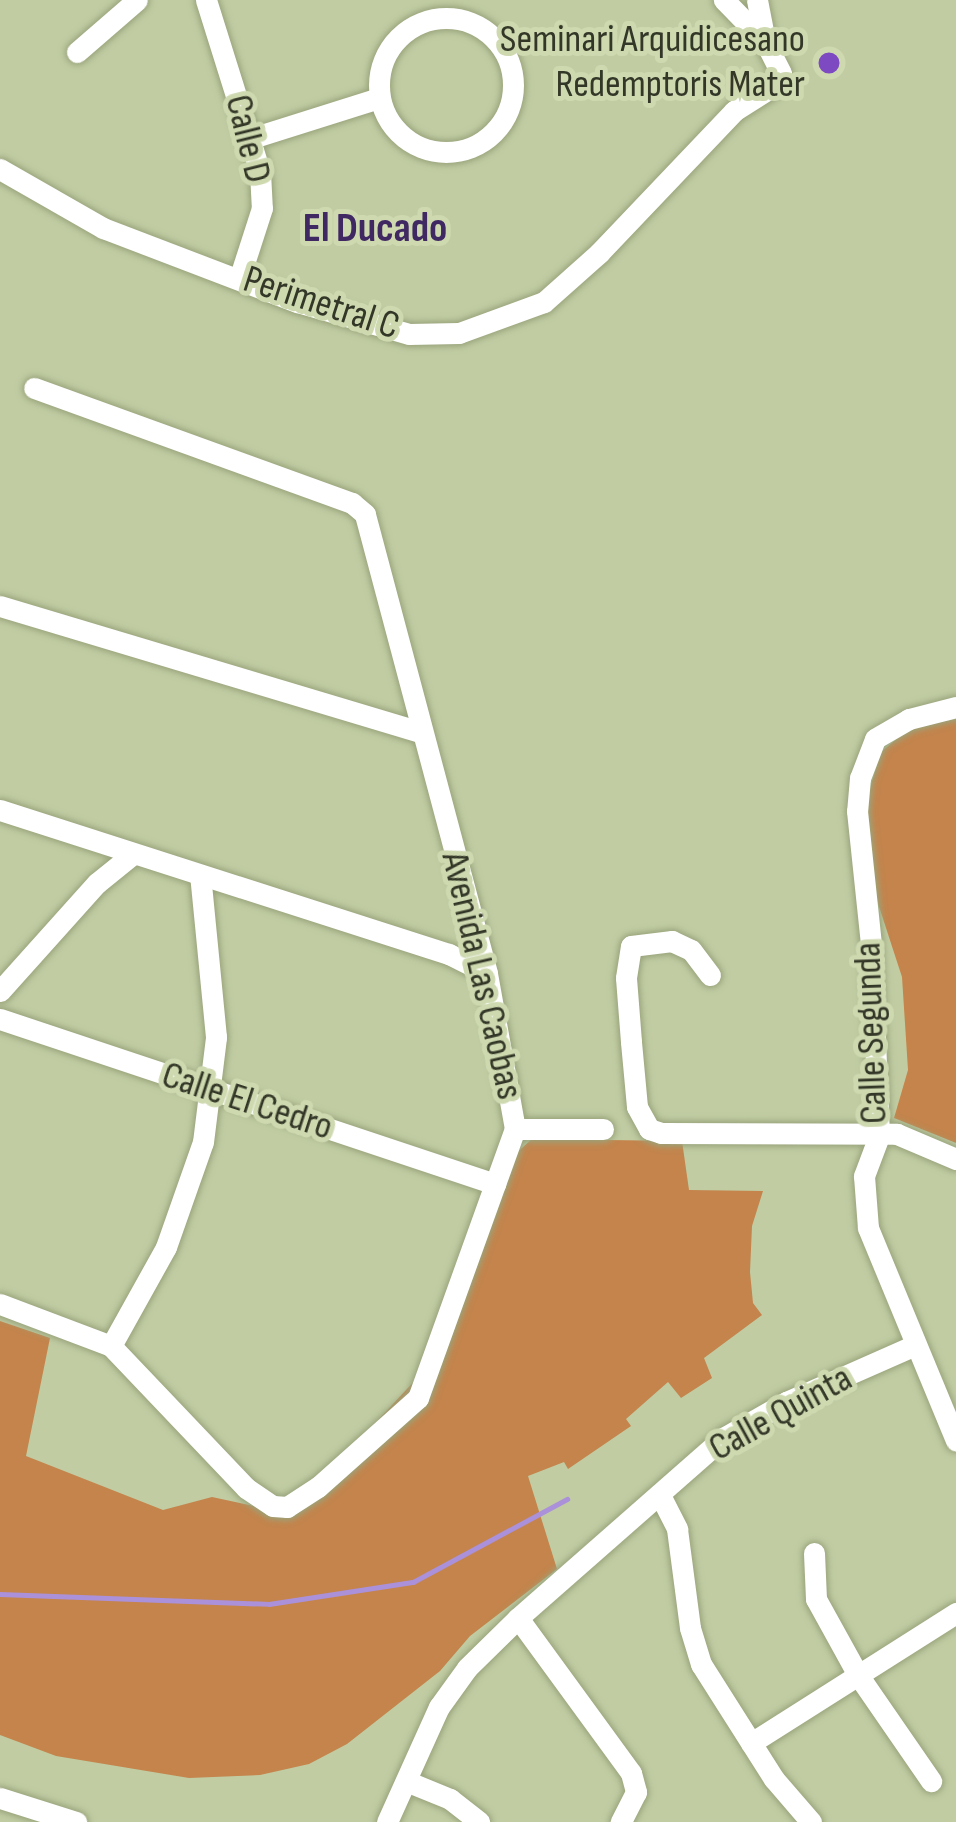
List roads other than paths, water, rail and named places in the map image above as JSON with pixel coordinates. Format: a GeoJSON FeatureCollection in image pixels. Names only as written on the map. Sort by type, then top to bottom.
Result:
{"type":"FeatureCollection","features":[{"type":"Feature","properties":{"kind":"street"},"geometry":{"type":"LineString","coordinates":[[77,52],[137,0]]}},
{"type":"Feature","properties":{"kind":"street","name":"Calle D"},"geometry":{"type":"LineString","coordinates":[[206,0],[252,138],[262,208],[239,278]]}},
{"type":"Feature","properties":{"kind":"street"},"geometry":{"type":"LineString","coordinates":[[724,0],[765,42]]}},
{"type":"Feature","properties":{"kind":"street"},"geometry":{"type":"LineString","coordinates":[[757,0],[765,42]]}},
{"type":"Feature","properties":{"kind":"street"},"geometry":{"type":"LineString","coordinates":[[448,17],[485,31],[500,45],[513,82],[503,121],[490,137],[453,153],[414,145],[398,133],[380,98],[384,58],[394,41],[410,28],[448,17]]}},
{"type":"Feature","properties":{"kind":"street","name":"Perimetral C"},"geometry":{"type":"LineString","coordinates":[[0,169],[104,228],[360,324],[409,334],[459,333],[544,302],[599,254],[734,111],[778,83],[781,73],[765,42]]}},
{"type":"Feature","properties":{"kind":"street"},"geometry":{"type":"LineString","coordinates":[[252,138],[380,98]]}},
{"type":"Feature","properties":{"kind":"street","name":"Avenida Las Caobas"},"geometry":{"type":"LineString","coordinates":[[0,1304],[110,1346],[246,1488],[273,1506],[287,1507],[318,1487],[418,1398],[515,1129],[488,973],[365,514],[352,503],[34,388]]}},
{"type":"Feature","properties":{"kind":"street"},"geometry":{"type":"LineString","coordinates":[[0,606],[421,732]]}},
{"type":"Feature","properties":{"kind":"street","name":"Calle Segunda"},"geometry":{"type":"LineString","coordinates":[[956,706],[884,731],[867,751],[857,811],[871,944],[880,1136],[864,1176],[868,1228],[913,1346],[956,1440]]}},
{"type":"Feature","properties":{"kind":"street"},"geometry":{"type":"LineString","coordinates":[[0,810],[449,953],[488,973]]}},
{"type":"Feature","properties":{"kind":"street"},"geometry":{"type":"LineString","coordinates":[[0,991],[97,883],[133,854]]}},
{"type":"Feature","properties":{"kind":"street"},"geometry":{"type":"LineString","coordinates":[[110,1346],[186,1201],[212,1090],[217,1037],[200,875]]}},
{"type":"Feature","properties":{"kind":"street"},"geometry":{"type":"LineString","coordinates":[[449,953],[475,928]]}},
{"type":"Feature","properties":{"kind":"street"},"geometry":{"type":"LineString","coordinates":[[710,975],[691,950],[672,941],[631,946],[627,996],[640,1121],[661,1133],[914,1138],[956,1159]]}},
{"type":"Feature","properties":{"kind":"street","name":"Calle El Cedro"},"geometry":{"type":"LineString","coordinates":[[0,1019],[495,1184]]}},
{"type":"Feature","properties":{"kind":"street"},"geometry":{"type":"LineString","coordinates":[[515,1129],[603,1129]]}},
{"type":"Feature","properties":{"kind":"street","name":"Calle Quinta"},"geometry":{"type":"LineString","coordinates":[[387,1822],[439,1707],[467,1668],[518,1618],[661,1498],[723,1438],[786,1402],[913,1346]]}},
{"type":"Feature","properties":{"kind":"street"},"geometry":{"type":"LineString","coordinates":[[661,1498],[676,1528],[690,1628],[701,1664],[752,1743],[812,1822]]}},
{"type":"Feature","properties":{"kind":"street"},"geometry":{"type":"LineString","coordinates":[[814,1553],[816,1598],[858,1675],[931,1781]]}},
{"type":"Feature","properties":{"kind":"street"},"geometry":{"type":"LineString","coordinates":[[752,1743],[956,1612]]}},
{"type":"Feature","properties":{"kind":"street"},"geometry":{"type":"LineString","coordinates":[[518,1618],[631,1773],[636,1792],[622,1822]]}},
{"type":"Feature","properties":{"kind":"street"},"geometry":{"type":"LineString","coordinates":[[406,1781],[450,1799],[478,1822]]}},
{"type":"Feature","properties":{"kind":"street"},"geometry":{"type":"LineString","coordinates":[[0,1798],[76,1822]]}},
{"type":"Feature","properties":{"kind":"waterway"},"geometry":{"type":"LineString","coordinates":[[0,1594],[269,1604],[413,1582],[567,1499]]}},
{"type":"Feature","properties":{"kind":"place","name":"Seminari Arquidicesano Redemptoris Mater"},"geometry":{"type":"Point","coordinates":[829,63]}},
{"type":"Feature","properties":{"kind":"district","name":"El Ducado"},"geometry":{"type":"Point","coordinates":[375,229]}}]}
